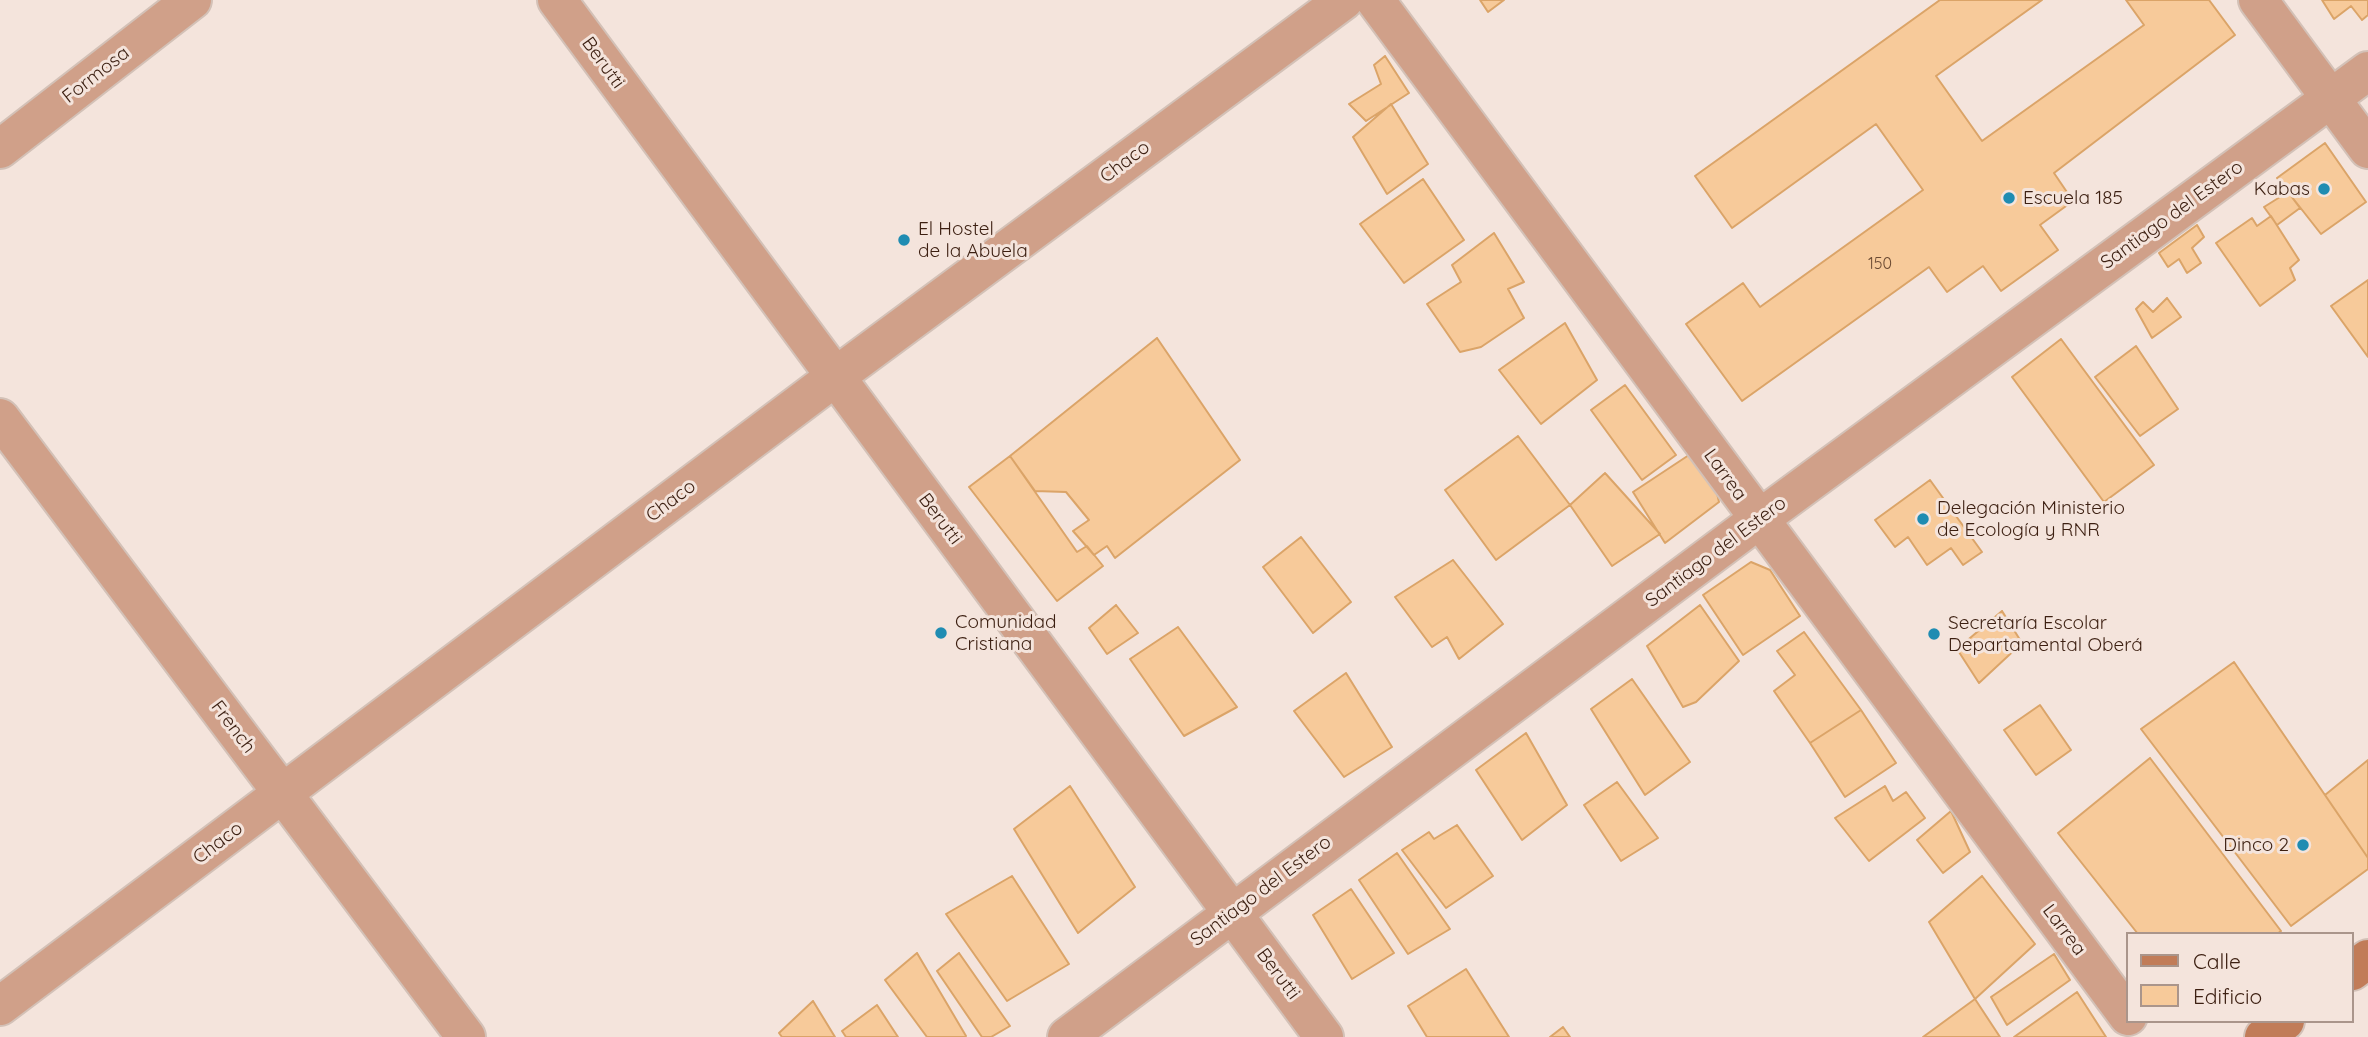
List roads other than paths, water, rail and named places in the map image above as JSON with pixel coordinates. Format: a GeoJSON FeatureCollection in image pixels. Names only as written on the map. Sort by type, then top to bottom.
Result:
{"type":"FeatureCollection","features":[{"type":"Feature","properties":{"kind":"main road"},"geometry":{"type":"LineString","coordinates":[[2264,1037],[2283,1023]]}},
{"type":"Feature","properties":{"kind":"street","name":"Formosa"},"geometry":{"type":"LineString","coordinates":[[0,149],[192,0]]}},
{"type":"Feature","properties":{"kind":"street","name":"Berutti"},"geometry":{"type":"LineString","coordinates":[[557,0],[1324,1037]]}},
{"type":"Feature","properties":{"kind":"street","name":"Chaco"},"geometry":{"type":"LineString","coordinates":[[0,1006],[835,377],[1344,0]]}},
{"type":"Feature","properties":{"kind":"street","name":"Larrea"},"geometry":{"type":"LineString","coordinates":[[1376,0],[1758,520],[2126,1013]]}},
{"type":"Feature","properties":{"kind":"street"},"geometry":{"type":"LineString","coordinates":[[2258,0],[2368,149]]}},
{"type":"Feature","properties":{"kind":"street","name":"Santiago del Estero"},"geometry":{"type":"LineString","coordinates":[[1067,1037],[1758,520],[2368,71]]}},
{"type":"Feature","properties":{"kind":"street","name":"French"},"geometry":{"type":"LineString","coordinates":[[0,418],[466,1037]]}},
{"type":"Feature","properties":{"kind":"place","name":"Kabas"},"geometry":{"type":"Point","coordinates":[2324,189]}},
{"type":"Feature","properties":{"kind":"place","name":"Escuela 185"},"geometry":{"type":"Point","coordinates":[2009,198]}},
{"type":"Feature","properties":{"kind":"place","name":"El Hostel de la Abuela"},"geometry":{"type":"Point","coordinates":[904,240]}},
{"type":"Feature","properties":{"kind":"place","name":"Delegación Ministerio de Ecología y RNR"},"geometry":{"type":"Point","coordinates":[1923,519]}},
{"type":"Feature","properties":{"kind":"place","name":"Comunidad Cristiana"},"geometry":{"type":"Point","coordinates":[941,633]}},
{"type":"Feature","properties":{"kind":"place","name":"Secretaría Escolar Departamental Oberá"},"geometry":{"type":"Point","coordinates":[1934,634]}},
{"type":"Feature","properties":{"kind":"place","name":"Dinco 2"},"geometry":{"type":"Point","coordinates":[2303,845]}}]}
